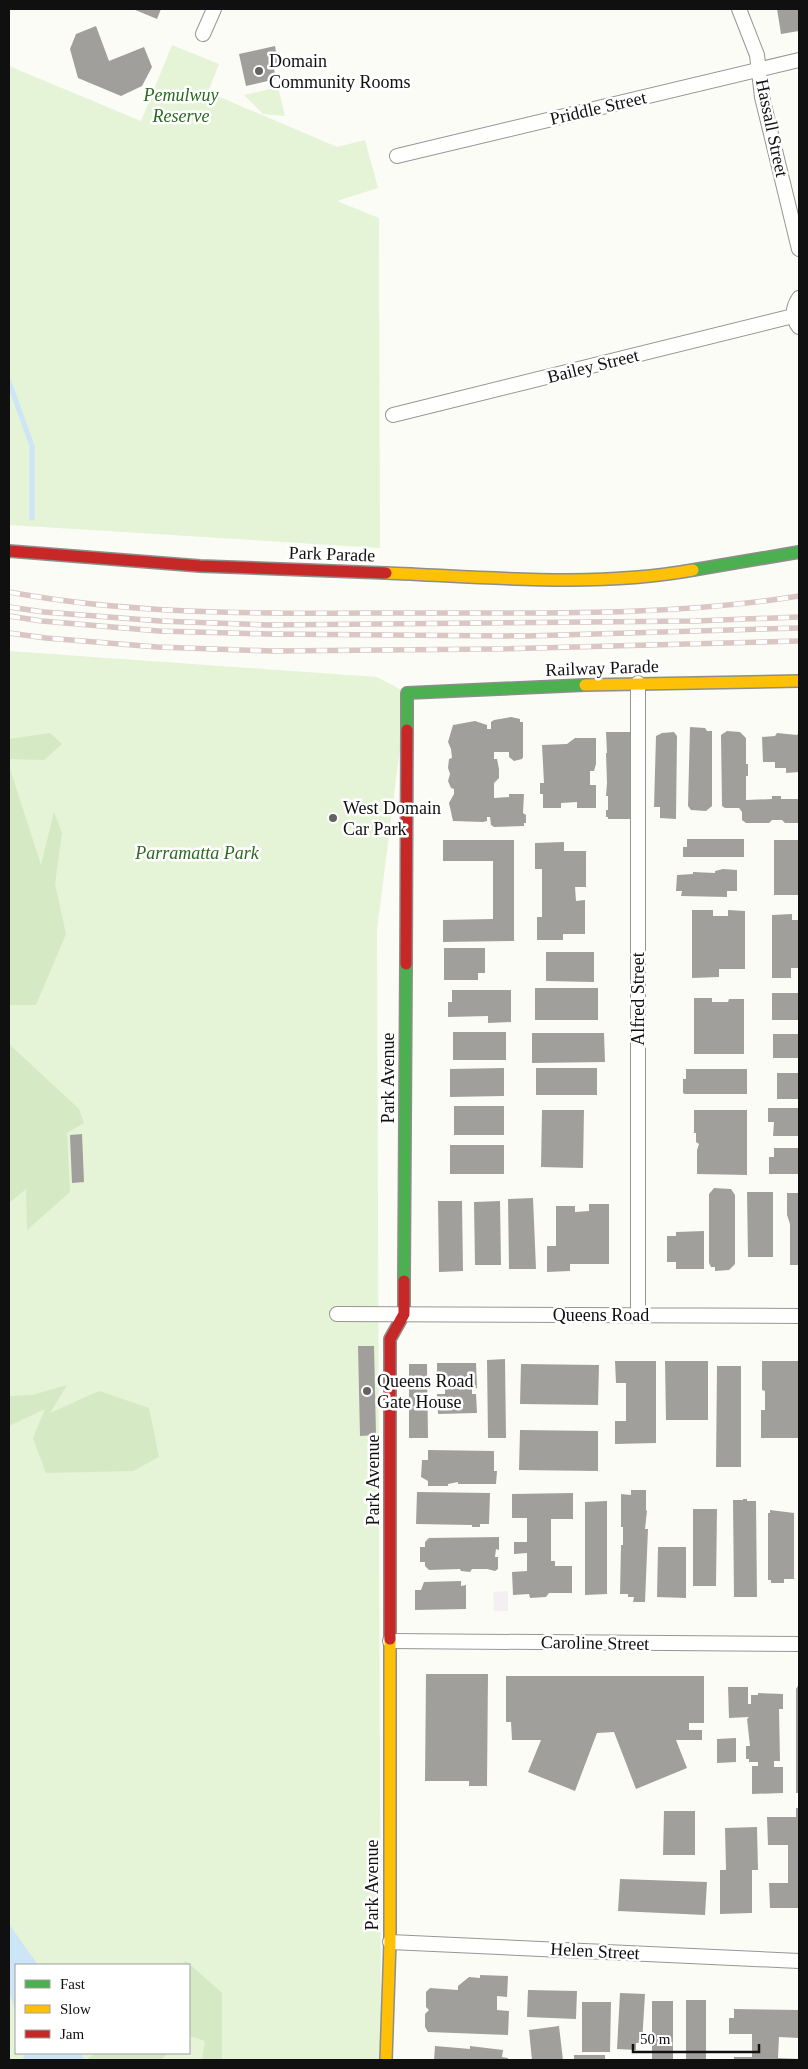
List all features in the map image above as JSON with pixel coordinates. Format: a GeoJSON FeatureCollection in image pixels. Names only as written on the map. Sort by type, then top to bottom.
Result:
{"type":"FeatureCollection","features":[{"type":"Feature","properties":{"kind":"street"},"geometry":{"type":"LineString","coordinates":[[204,34],[214,9]]}},
{"type":"Feature","properties":{"kind":"street","name":"Hassall Street"},"geometry":{"type":"LineString","coordinates":[[738,9],[756,50],[762,97],[799,249]]}},
{"type":"Feature","properties":{"kind":"street","name":"Priddle Street"},"geometry":{"type":"LineString","coordinates":[[397,156],[799,60]]}},
{"type":"Feature","properties":{"kind":"street"},"geometry":{"type":"LineString","coordinates":[[796,322],[795,303],[799,298]]}},
{"type":"Feature","properties":{"kind":"street","name":"Bailey Street"},"geometry":{"type":"LineString","coordinates":[[393,415],[796,322]]}},
{"type":"Feature","properties":{"kind":"street","name":"Park Parade"},"geometry":{"type":"LineString","coordinates":[[9,551],[200,566],[558,580],[654,577],[799,552]]}},
{"type":"Feature","properties":{"kind":"street","name":"Railway Parade"},"geometry":{"type":"LineString","coordinates":[[407,693],[638,683],[799,681]]}},
{"type":"Feature","properties":{"kind":"street","name":"Alfred Street"},"geometry":{"type":"LineString","coordinates":[[638,683],[638,1315]]}},
{"type":"Feature","properties":{"kind":"street","name":"Park Avenue"},"geometry":{"type":"LineString","coordinates":[[386,2060],[390,1942],[390,1339],[404,1314],[407,693]]}},
{"type":"Feature","properties":{"kind":"street","name":"Queens Road"},"geometry":{"type":"LineString","coordinates":[[338,1314],[799,1316]]}},
{"type":"Feature","properties":{"kind":"street","name":"Caroline Street"},"geometry":{"type":"LineString","coordinates":[[390,1641],[799,1644]]}},
{"type":"Feature","properties":{"kind":"street","name":"Helen Street"},"geometry":{"type":"LineString","coordinates":[[390,1942],[799,1961]]}},
{"type":"Feature","properties":{"kind":"shaded area"},"geometry":{"type":"Polygon","coordinates":[[[508,1591],[508,1611],[494,1611],[493,1592],[508,1591]]]}},
{"type":"Feature","properties":{"kind":"green space","name":"Pemulwuy Reserve"},"geometry":{"type":"Polygon","coordinates":[[[172,45],[219,64],[208,92],[337,147],[365,140],[378,188],[337,201],[379,218],[380,548],[9,525],[9,66],[141,121],[172,45]]]}},
{"type":"Feature","properties":{"kind":"green space"},"geometry":{"type":"Polygon","coordinates":[[[278,87],[285,116],[263,114],[244,95],[278,87]]]}},
{"type":"Feature","properties":{"kind":"green space","name":"Parramatta Park"},"geometry":{"type":"Polygon","coordinates":[[[9,651],[377,677],[407,693],[377,930],[381,2053],[379,2060],[9,2060],[9,651]]]}},
{"type":"Feature","properties":{"kind":"green space"},"geometry":{"type":"Polygon","coordinates":[[[50,733],[62,744],[44,760],[9,759],[9,739],[50,733]]]}},
{"type":"Feature","properties":{"kind":"green space"},"geometry":{"type":"Polygon","coordinates":[[[9,766],[41,865],[54,812],[62,833],[55,884],[66,934],[36,1005],[9,1005],[9,766]]]}},
{"type":"Feature","properties":{"kind":"green space"},"geometry":{"type":"Polygon","coordinates":[[[9,1044],[79,1109],[84,1123],[67,1133],[70,1192],[27,1230],[26,1189],[9,1203],[9,1044]]]}},
{"type":"Feature","properties":{"kind":"green space"},"geometry":{"type":"Polygon","coordinates":[[[67,1385],[50,1413],[99,1391],[149,1408],[159,1457],[133,1471],[46,1473],[33,1438],[45,1409],[9,1426],[9,1396],[32,1395],[67,1385]]]}},
{"type":"Feature","properties":{"kind":"green space"},"geometry":{"type":"Polygon","coordinates":[[[190,1965],[222,1993],[222,2060],[202,2060],[205,2041],[190,2036],[190,1965]]]}},
{"type":"Feature","properties":{"kind":"green space"},"geometry":{"type":"Polygon","coordinates":[[[95,2054],[167,2054],[161,2060],[89,2060],[88,2058],[95,2054]]]}},
{"type":"Feature","properties":{"kind":"water"},"geometry":{"type":"Polygon","coordinates":[[[9,1924],[37,1964],[15,1964],[15,2009],[9,1992],[9,1924]]]}},
{"type":"Feature","properties":{"kind":"water"},"geometry":{"type":"Polygon","coordinates":[[[24,2054],[81,2054],[84,2060],[23,2060],[24,2054]]]}},
{"type":"Feature","properties":{"kind":"building"},"geometry":{"type":"Polygon","coordinates":[[[133,9],[161,9],[157,19],[133,9]]]}},
{"type":"Feature","properties":{"kind":"building"},"geometry":{"type":"Polygon","coordinates":[[[777,9],[799,9],[799,31],[781,34],[777,9]]]}},
{"type":"Feature","properties":{"kind":"building"},"geometry":{"type":"Polygon","coordinates":[[[96,26],[109,61],[144,47],[152,67],[142,86],[121,96],[78,78],[70,49],[76,34],[96,26]]]}},
{"type":"Feature","properties":{"kind":"building","name":"Domain Community Rooms"},"geometry":{"type":"Polygon","coordinates":[[[275,46],[278,63],[273,64],[276,79],[246,86],[239,54],[275,46]]]}},
{"type":"Feature","properties":{"kind":"building"},"geometry":{"type":"Polygon","coordinates":[[[511,717],[520,719],[520,722],[523,722],[523,757],[514,761],[509,757],[509,752],[494,752],[494,759],[497,759],[499,769],[499,778],[494,783],[494,798],[509,797],[509,794],[524,794],[523,813],[526,815],[526,823],[524,823],[524,826],[494,827],[491,825],[490,817],[487,817],[487,821],[483,822],[453,821],[449,803],[454,794],[454,789],[451,788],[448,781],[450,774],[448,768],[449,759],[452,758],[448,742],[453,725],[475,721],[487,725],[487,729],[491,729],[491,722],[494,720],[511,717]]]}},
{"type":"Feature","properties":{"kind":"building"},"geometry":{"type":"Polygon","coordinates":[[[690,727],[705,728],[707,731],[712,731],[712,806],[706,811],[691,810],[688,806],[690,727]]]}},
{"type":"Feature","properties":{"kind":"building"},"geometry":{"type":"Polygon","coordinates":[[[727,731],[740,732],[746,738],[748,776],[746,776],[746,800],[772,799],[772,796],[781,796],[781,799],[799,799],[799,823],[785,823],[782,820],[772,820],[769,823],[746,823],[742,820],[742,812],[739,808],[725,808],[722,806],[721,735],[727,731]]]}},
{"type":"Feature","properties":{"kind":"building"},"geometry":{"type":"Polygon","coordinates":[[[606,732],[631,732],[631,819],[608,819],[606,817],[608,796],[606,796],[606,732]]]}},
{"type":"Feature","properties":{"kind":"building"},"geometry":{"type":"Polygon","coordinates":[[[674,732],[677,736],[676,819],[660,818],[660,807],[654,807],[656,736],[662,733],[674,732]]]}},
{"type":"Feature","properties":{"kind":"building"},"geometry":{"type":"Polygon","coordinates":[[[799,732],[799,772],[786,773],[786,768],[775,768],[775,762],[763,762],[762,737],[775,736],[777,733],[797,735],[799,732]]]}},
{"type":"Feature","properties":{"kind":"building"},"geometry":{"type":"Polygon","coordinates":[[[575,738],[596,738],[596,764],[594,771],[590,771],[590,785],[596,785],[596,808],[577,808],[577,802],[561,803],[561,808],[543,808],[543,794],[540,794],[540,783],[544,783],[542,745],[567,744],[575,738]]]}},
{"type":"Feature","properties":{"kind":"building"},"geometry":{"type":"Polygon","coordinates":[[[687,839],[744,839],[744,857],[683,857],[683,847],[687,847],[687,839]]]}},
{"type":"Feature","properties":{"kind":"building"},"geometry":{"type":"Polygon","coordinates":[[[443,840],[514,840],[514,941],[443,942],[443,920],[493,919],[493,861],[443,861],[443,840]]]}},
{"type":"Feature","properties":{"kind":"building"},"geometry":{"type":"Polygon","coordinates":[[[774,840],[799,840],[799,895],[774,895],[774,840]]]}},
{"type":"Feature","properties":{"kind":"building"},"geometry":{"type":"Polygon","coordinates":[[[564,842],[564,851],[586,851],[586,887],[575,887],[576,901],[585,900],[585,934],[563,934],[563,940],[537,940],[537,917],[542,917],[542,869],[535,869],[535,843],[564,842]]]}},
{"type":"Feature","properties":{"kind":"building"},"geometry":{"type":"Polygon","coordinates":[[[723,869],[737,870],[737,891],[727,891],[727,897],[681,896],[682,891],[676,891],[677,875],[693,874],[693,872],[715,873],[715,871],[723,869]]]}},
{"type":"Feature","properties":{"kind":"building"},"geometry":{"type":"Polygon","coordinates":[[[692,910],[713,910],[713,916],[728,916],[728,910],[745,911],[745,969],[719,969],[719,977],[692,978],[692,910]]]}},
{"type":"Feature","properties":{"kind":"building"},"geometry":{"type":"Polygon","coordinates":[[[792,914],[792,920],[799,920],[799,968],[791,968],[791,978],[772,978],[772,915],[792,914]]]}},
{"type":"Feature","properties":{"kind":"building"},"geometry":{"type":"Polygon","coordinates":[[[444,948],[485,948],[485,973],[478,973],[478,980],[444,980],[444,948]]]}},
{"type":"Feature","properties":{"kind":"building"},"geometry":{"type":"Polygon","coordinates":[[[546,952],[594,952],[594,982],[546,981],[546,952]]]}},
{"type":"Feature","properties":{"kind":"building"},"geometry":{"type":"Polygon","coordinates":[[[535,988],[598,988],[598,1020],[535,1020],[535,988]]]}},
{"type":"Feature","properties":{"kind":"building"},"geometry":{"type":"Polygon","coordinates":[[[452,990],[511,990],[511,1022],[488,1023],[488,1016],[448,1017],[448,1002],[452,1002],[452,990]]]}},
{"type":"Feature","properties":{"kind":"building"},"geometry":{"type":"Polygon","coordinates":[[[772,993],[799,993],[799,1020],[772,1020],[772,993]]]}},
{"type":"Feature","properties":{"kind":"building"},"geometry":{"type":"Polygon","coordinates":[[[694,998],[712,998],[712,1002],[744,999],[744,1054],[694,1054],[694,998]]]}},
{"type":"Feature","properties":{"kind":"building"},"geometry":{"type":"Polygon","coordinates":[[[453,1032],[506,1032],[506,1060],[453,1060],[453,1032]]]}},
{"type":"Feature","properties":{"kind":"building"},"geometry":{"type":"Polygon","coordinates":[[[532,1033],[604,1033],[605,1062],[532,1063],[532,1033]]]}},
{"type":"Feature","properties":{"kind":"building"},"geometry":{"type":"Polygon","coordinates":[[[773,1034],[799,1034],[799,1058],[773,1058],[773,1034]]]}},
{"type":"Feature","properties":{"kind":"building"},"geometry":{"type":"Polygon","coordinates":[[[504,1068],[504,1096],[450,1097],[450,1069],[504,1068]]]}},
{"type":"Feature","properties":{"kind":"building"},"geometry":{"type":"Polygon","coordinates":[[[536,1068],[597,1068],[597,1095],[536,1095],[536,1068]]]}},
{"type":"Feature","properties":{"kind":"building"},"geometry":{"type":"Polygon","coordinates":[[[686,1069],[747,1069],[747,1094],[685,1094],[683,1093],[683,1079],[686,1079],[686,1069]]]}},
{"type":"Feature","properties":{"kind":"building"},"geometry":{"type":"Polygon","coordinates":[[[777,1073],[799,1073],[799,1099],[777,1099],[777,1073]]]}},
{"type":"Feature","properties":{"kind":"building"},"geometry":{"type":"Polygon","coordinates":[[[454,1106],[504,1106],[504,1135],[454,1135],[454,1106]]]}},
{"type":"Feature","properties":{"kind":"building"},"geometry":{"type":"Polygon","coordinates":[[[768,1108],[799,1108],[799,1136],[773,1136],[774,1122],[768,1122],[768,1108]]]}},
{"type":"Feature","properties":{"kind":"building"},"geometry":{"type":"Polygon","coordinates":[[[542,1110],[584,1110],[583,1168],[541,1167],[542,1110]]]}},
{"type":"Feature","properties":{"kind":"building"},"geometry":{"type":"Polygon","coordinates":[[[694,1110],[747,1110],[747,1175],[697,1174],[697,1150],[699,1144],[696,1142],[696,1133],[694,1133],[694,1110]]]}},
{"type":"Feature","properties":{"kind":"building"},"geometry":{"type":"Polygon","coordinates":[[[82,1134],[84,1182],[72,1183],[70,1135],[82,1134]]]}},
{"type":"Feature","properties":{"kind":"building"},"geometry":{"type":"Polygon","coordinates":[[[450,1145],[504,1145],[504,1174],[450,1174],[450,1145]]]}},
{"type":"Feature","properties":{"kind":"building"},"geometry":{"type":"Polygon","coordinates":[[[774,1148],[799,1148],[799,1174],[769,1174],[769,1157],[774,1157],[774,1148]]]}},
{"type":"Feature","properties":{"kind":"building"},"geometry":{"type":"Polygon","coordinates":[[[714,1188],[731,1189],[735,1195],[735,1264],[729,1270],[715,1271],[715,1267],[711,1267],[709,1263],[709,1194],[714,1188]]]}},
{"type":"Feature","properties":{"kind":"building"},"geometry":{"type":"Polygon","coordinates":[[[747,1192],[773,1192],[773,1257],[748,1257],[747,1192]]]}},
{"type":"Feature","properties":{"kind":"building"},"geometry":{"type":"Polygon","coordinates":[[[787,1193],[799,1193],[799,1265],[790,1265],[790,1224],[787,1215],[787,1193]]]}},
{"type":"Feature","properties":{"kind":"building"},"geometry":{"type":"Polygon","coordinates":[[[533,1198],[536,1269],[509,1269],[508,1199],[533,1198]]]}},
{"type":"Feature","properties":{"kind":"building"},"geometry":{"type":"Polygon","coordinates":[[[438,1201],[462,1201],[463,1271],[439,1272],[438,1201]]]}},
{"type":"Feature","properties":{"kind":"building"},"geometry":{"type":"Polygon","coordinates":[[[500,1201],[501,1265],[475,1265],[474,1202],[500,1201]]]}},
{"type":"Feature","properties":{"kind":"building"},"geometry":{"type":"Polygon","coordinates":[[[589,1204],[609,1204],[609,1264],[570,1264],[570,1271],[547,1272],[547,1246],[556,1246],[556,1206],[575,1206],[575,1212],[589,1211],[589,1204]]]}},
{"type":"Feature","properties":{"kind":"building"},"geometry":{"type":"Polygon","coordinates":[[[704,1231],[704,1269],[676,1269],[676,1262],[667,1262],[667,1236],[676,1236],[676,1232],[704,1231]]]}},
{"type":"Feature","properties":{"kind":"building","name":"Queens Road Gate House"},"geometry":{"type":"Polygon","coordinates":[[[358,1346],[374,1346],[376,1435],[360,1436],[358,1346]]]}},
{"type":"Feature","properties":{"kind":"building"},"geometry":{"type":"Polygon","coordinates":[[[505,1359],[506,1438],[488,1438],[487,1360],[505,1359]]]}},
{"type":"Feature","properties":{"kind":"building"},"geometry":{"type":"Polygon","coordinates":[[[615,1361],[656,1361],[656,1443],[615,1444],[615,1421],[626,1421],[626,1383],[616,1383],[615,1361]]]}},
{"type":"Feature","properties":{"kind":"building"},"geometry":{"type":"Polygon","coordinates":[[[665,1361],[708,1361],[708,1420],[666,1420],[665,1361]]]}},
{"type":"Feature","properties":{"kind":"building"},"geometry":{"type":"Polygon","coordinates":[[[762,1361],[799,1361],[799,1438],[761,1438],[761,1410],[765,1410],[765,1391],[762,1390],[762,1361]]]}},
{"type":"Feature","properties":{"kind":"building"},"geometry":{"type":"Polygon","coordinates":[[[437,1363],[476,1363],[477,1388],[472,1389],[472,1394],[476,1394],[477,1413],[438,1414],[437,1394],[445,1394],[445,1388],[437,1388],[437,1363]]]}},
{"type":"Feature","properties":{"kind":"building"},"geometry":{"type":"Polygon","coordinates":[[[409,1364],[427,1364],[428,1438],[409,1438],[409,1364]]]}},
{"type":"Feature","properties":{"kind":"building"},"geometry":{"type":"Polygon","coordinates":[[[521,1364],[599,1365],[598,1405],[520,1404],[521,1364]]]}},
{"type":"Feature","properties":{"kind":"building"},"geometry":{"type":"Polygon","coordinates":[[[717,1366],[741,1366],[741,1467],[716,1467],[717,1366]]]}},
{"type":"Feature","properties":{"kind":"building"},"geometry":{"type":"Polygon","coordinates":[[[520,1430],[598,1431],[598,1471],[519,1470],[520,1430]]]}},
{"type":"Feature","properties":{"kind":"building"},"geometry":{"type":"Polygon","coordinates":[[[428,1450],[494,1451],[494,1471],[497,1471],[496,1484],[458,1484],[458,1482],[448,1484],[448,1486],[428,1486],[428,1481],[421,1477],[422,1460],[428,1460],[428,1450]]]}},
{"type":"Feature","properties":{"kind":"building"},"geometry":{"type":"Polygon","coordinates":[[[631,1490],[646,1490],[647,1511],[645,1529],[648,1529],[645,1602],[633,1602],[634,1597],[628,1597],[628,1594],[620,1594],[621,1545],[623,1545],[621,1494],[631,1495],[631,1490]]]}},
{"type":"Feature","properties":{"kind":"building"},"geometry":{"type":"Polygon","coordinates":[[[417,1492],[490,1493],[489,1524],[480,1524],[480,1527],[472,1527],[472,1525],[416,1524],[417,1492]]]}},
{"type":"Feature","properties":{"kind":"building"},"geometry":{"type":"Polygon","coordinates":[[[573,1493],[573,1519],[551,1519],[551,1561],[555,1561],[555,1566],[572,1566],[572,1593],[549,1593],[546,1597],[530,1598],[529,1594],[513,1595],[512,1572],[527,1571],[527,1553],[514,1554],[514,1542],[527,1542],[527,1518],[512,1518],[512,1494],[573,1493]]]}},
{"type":"Feature","properties":{"kind":"building"},"geometry":{"type":"Polygon","coordinates":[[[733,1500],[756,1501],[757,1597],[734,1597],[733,1500]]]}},
{"type":"Feature","properties":{"kind":"building"},"geometry":{"type":"Polygon","coordinates":[[[607,1501],[607,1594],[585,1595],[585,1502],[607,1501]]]}},
{"type":"Feature","properties":{"kind":"building"},"geometry":{"type":"Polygon","coordinates":[[[693,1509],[717,1509],[716,1586],[693,1586],[693,1509]]]}},
{"type":"Feature","properties":{"kind":"building"},"geometry":{"type":"Polygon","coordinates":[[[770,1510],[794,1513],[794,1579],[784,1579],[784,1583],[771,1583],[771,1580],[768,1580],[768,1513],[770,1513],[770,1510]]]}},
{"type":"Feature","properties":{"kind":"building"},"geometry":{"type":"Polygon","coordinates":[[[499,1537],[499,1550],[496,1549],[495,1557],[498,1557],[498,1569],[495,1571],[487,1569],[472,1569],[470,1572],[461,1571],[460,1569],[429,1570],[425,1566],[425,1562],[420,1562],[420,1547],[425,1547],[425,1542],[429,1538],[499,1537]]]}},
{"type":"Feature","properties":{"kind":"building"},"geometry":{"type":"Polygon","coordinates":[[[658,1547],[686,1547],[686,1598],[657,1597],[658,1547]]]}},
{"type":"Feature","properties":{"kind":"building"},"geometry":{"type":"Polygon","coordinates":[[[461,1581],[461,1586],[466,1585],[466,1609],[415,1610],[415,1590],[421,1590],[424,1582],[461,1581]]]}},
{"type":"Feature","properties":{"kind":"building"},"geometry":{"type":"Polygon","coordinates":[[[426,1674],[488,1674],[487,1786],[469,1786],[469,1781],[425,1781],[426,1674]]]}},
{"type":"Feature","properties":{"kind":"building"},"geometry":{"type":"Polygon","coordinates":[[[506,1676],[704,1676],[704,1723],[689,1723],[689,1730],[702,1730],[702,1740],[676,1740],[687,1768],[636,1789],[614,1732],[597,1733],[575,1791],[528,1772],[541,1740],[512,1740],[511,1722],[506,1722],[506,1676]]]}},
{"type":"Feature","properties":{"kind":"building"},"geometry":{"type":"Polygon","coordinates":[[[799,1684],[799,1793],[796,1793],[796,1689],[799,1684]]]}},
{"type":"Feature","properties":{"kind":"building"},"geometry":{"type":"Polygon","coordinates":[[[728,1687],[748,1687],[748,1704],[751,1704],[751,1695],[758,1695],[758,1693],[783,1694],[783,1709],[779,1709],[780,1761],[774,1761],[774,1767],[783,1767],[783,1793],[752,1794],[752,1766],[758,1766],[758,1762],[749,1762],[749,1759],[746,1759],[746,1746],[750,1746],[747,1719],[749,1717],[729,1718],[728,1687]]]}},
{"type":"Feature","properties":{"kind":"building"},"geometry":{"type":"Polygon","coordinates":[[[736,1738],[736,1762],[717,1763],[717,1739],[736,1738]]]}},
{"type":"Feature","properties":{"kind":"building"},"geometry":{"type":"Polygon","coordinates":[[[796,1808],[799,1808],[799,1908],[770,1908],[769,1883],[788,1883],[788,1845],[768,1845],[767,1817],[796,1817],[796,1808]]]}},
{"type":"Feature","properties":{"kind":"building"},"geometry":{"type":"Polygon","coordinates":[[[664,1811],[695,1811],[695,1855],[663,1855],[664,1811]]]}},
{"type":"Feature","properties":{"kind":"building"},"geometry":{"type":"Polygon","coordinates":[[[757,1827],[758,1870],[752,1870],[752,1913],[720,1914],[720,1870],[726,1870],[725,1828],[757,1827]]]}},
{"type":"Feature","properties":{"kind":"building"},"geometry":{"type":"Polygon","coordinates":[[[620,1879],[707,1882],[705,1915],[618,1911],[620,1879]]]}},
{"type":"Feature","properties":{"kind":"building"},"geometry":{"type":"Polygon","coordinates":[[[480,1975],[508,1976],[507,1997],[497,1996],[497,2010],[509,2011],[508,2035],[428,2032],[425,2027],[425,2014],[429,2010],[426,2007],[426,1992],[430,1988],[458,1990],[458,1986],[469,1977],[480,1978],[480,1975]]]}},
{"type":"Feature","properties":{"kind":"building"},"geometry":{"type":"Polygon","coordinates":[[[528,1990],[577,1991],[576,2019],[527,2017],[528,1990]]]}},
{"type":"Feature","properties":{"kind":"building"},"geometry":{"type":"Polygon","coordinates":[[[620,1993],[645,1994],[642,2043],[636,2043],[636,2050],[617,2049],[620,1993]]]}},
{"type":"Feature","properties":{"kind":"building"},"geometry":{"type":"Polygon","coordinates":[[[686,2000],[706,2000],[706,2060],[686,2060],[686,2000]]]}},
{"type":"Feature","properties":{"kind":"building"},"geometry":{"type":"Polygon","coordinates":[[[652,2001],[673,2001],[673,2060],[652,2060],[652,2001]]]}},
{"type":"Feature","properties":{"kind":"building"},"geometry":{"type":"Polygon","coordinates":[[[582,2002],[611,2002],[610,2052],[582,2052],[582,2002]]]}},
{"type":"Feature","properties":{"kind":"building"},"geometry":{"type":"Polygon","coordinates":[[[734,2009],[799,2010],[799,2038],[779,2037],[778,2058],[799,2060],[734,2060],[734,2057],[752,2057],[752,2034],[729,2034],[729,2018],[734,2018],[734,2009]]]}},
{"type":"Feature","properties":{"kind":"building"},"geometry":{"type":"Polygon","coordinates":[[[559,2026],[563,2060],[532,2060],[529,2030],[559,2026]]]}},
{"type":"Feature","properties":{"kind":"building"},"geometry":{"type":"Polygon","coordinates":[[[435,2046],[470,2049],[470,2046],[503,2050],[502,2057],[508,2058],[508,2060],[434,2060],[435,2046]]]}},
{"type":"Feature","properties":{"kind":"building"},"geometry":{"type":"Polygon","coordinates":[[[574,2055],[605,2055],[605,2060],[574,2060],[574,2055]]]}},
{"type":"Feature","properties":{"kind":"waterway"},"geometry":{"type":"LineString","coordinates":[[9,382],[32,446],[32,518]]}},
{"type":"Feature","properties":{"kind":"railway"},"geometry":{"type":"LineString","coordinates":[[9,592],[111,606],[162,610],[264,613],[609,612],[705,607],[799,596]]}},
{"type":"Feature","properties":{"kind":"railway"},"geometry":{"type":"LineString","coordinates":[[9,607],[44,612],[160,621],[268,625],[696,621],[799,617]]}},
{"type":"Feature","properties":{"kind":"railway"},"geometry":{"type":"LineString","coordinates":[[9,616],[42,621],[159,631],[268,634],[526,636],[799,628]]}},
{"type":"Feature","properties":{"kind":"railway"},"geometry":{"type":"LineString","coordinates":[[9,633],[157,647],[272,651],[496,649],[799,641]]}},
{"type":"Feature","properties":{"kind":"traffic: fast"},"geometry":{"type":"LineString","coordinates":[[693,570],[799,552]]}},
{"type":"Feature","properties":{"kind":"traffic: fast"},"geometry":{"type":"LineString","coordinates":[[407,730],[407,693],[585,685]]}},
{"type":"Feature","properties":{"kind":"traffic: fast"},"geometry":{"type":"LineString","coordinates":[[404,1281],[406,964]]}},
{"type":"Feature","properties":{"kind":"traffic: slow"},"geometry":{"type":"LineString","coordinates":[[386,573],[501,579],[578,580],[617,579],[693,570]]}},
{"type":"Feature","properties":{"kind":"traffic: slow"},"geometry":{"type":"LineString","coordinates":[[585,685],[799,681]]}},
{"type":"Feature","properties":{"kind":"traffic: slow"},"geometry":{"type":"LineString","coordinates":[[386,2060],[390,1942],[390,1639]]}},
{"type":"Feature","properties":{"kind":"traffic: jam"},"geometry":{"type":"LineString","coordinates":[[9,551],[200,566],[386,573]]}},
{"type":"Feature","properties":{"kind":"traffic: jam"},"geometry":{"type":"LineString","coordinates":[[406,964],[407,730]]}},
{"type":"Feature","properties":{"kind":"traffic: jam"},"geometry":{"type":"LineString","coordinates":[[390,1639],[390,1339],[404,1314],[404,1281]]}},
{"type":"Feature","properties":{"kind":"place","name":"Domain Community Rooms"},"geometry":{"type":"Point","coordinates":[259,71]}},
{"type":"Feature","properties":{"kind":"place","name":"West Domain Car Park"},"geometry":{"type":"Point","coordinates":[333,818]}},
{"type":"Feature","properties":{"kind":"place","name":"Queens Road Gate House"},"geometry":{"type":"Point","coordinates":[367,1391]}}]}
